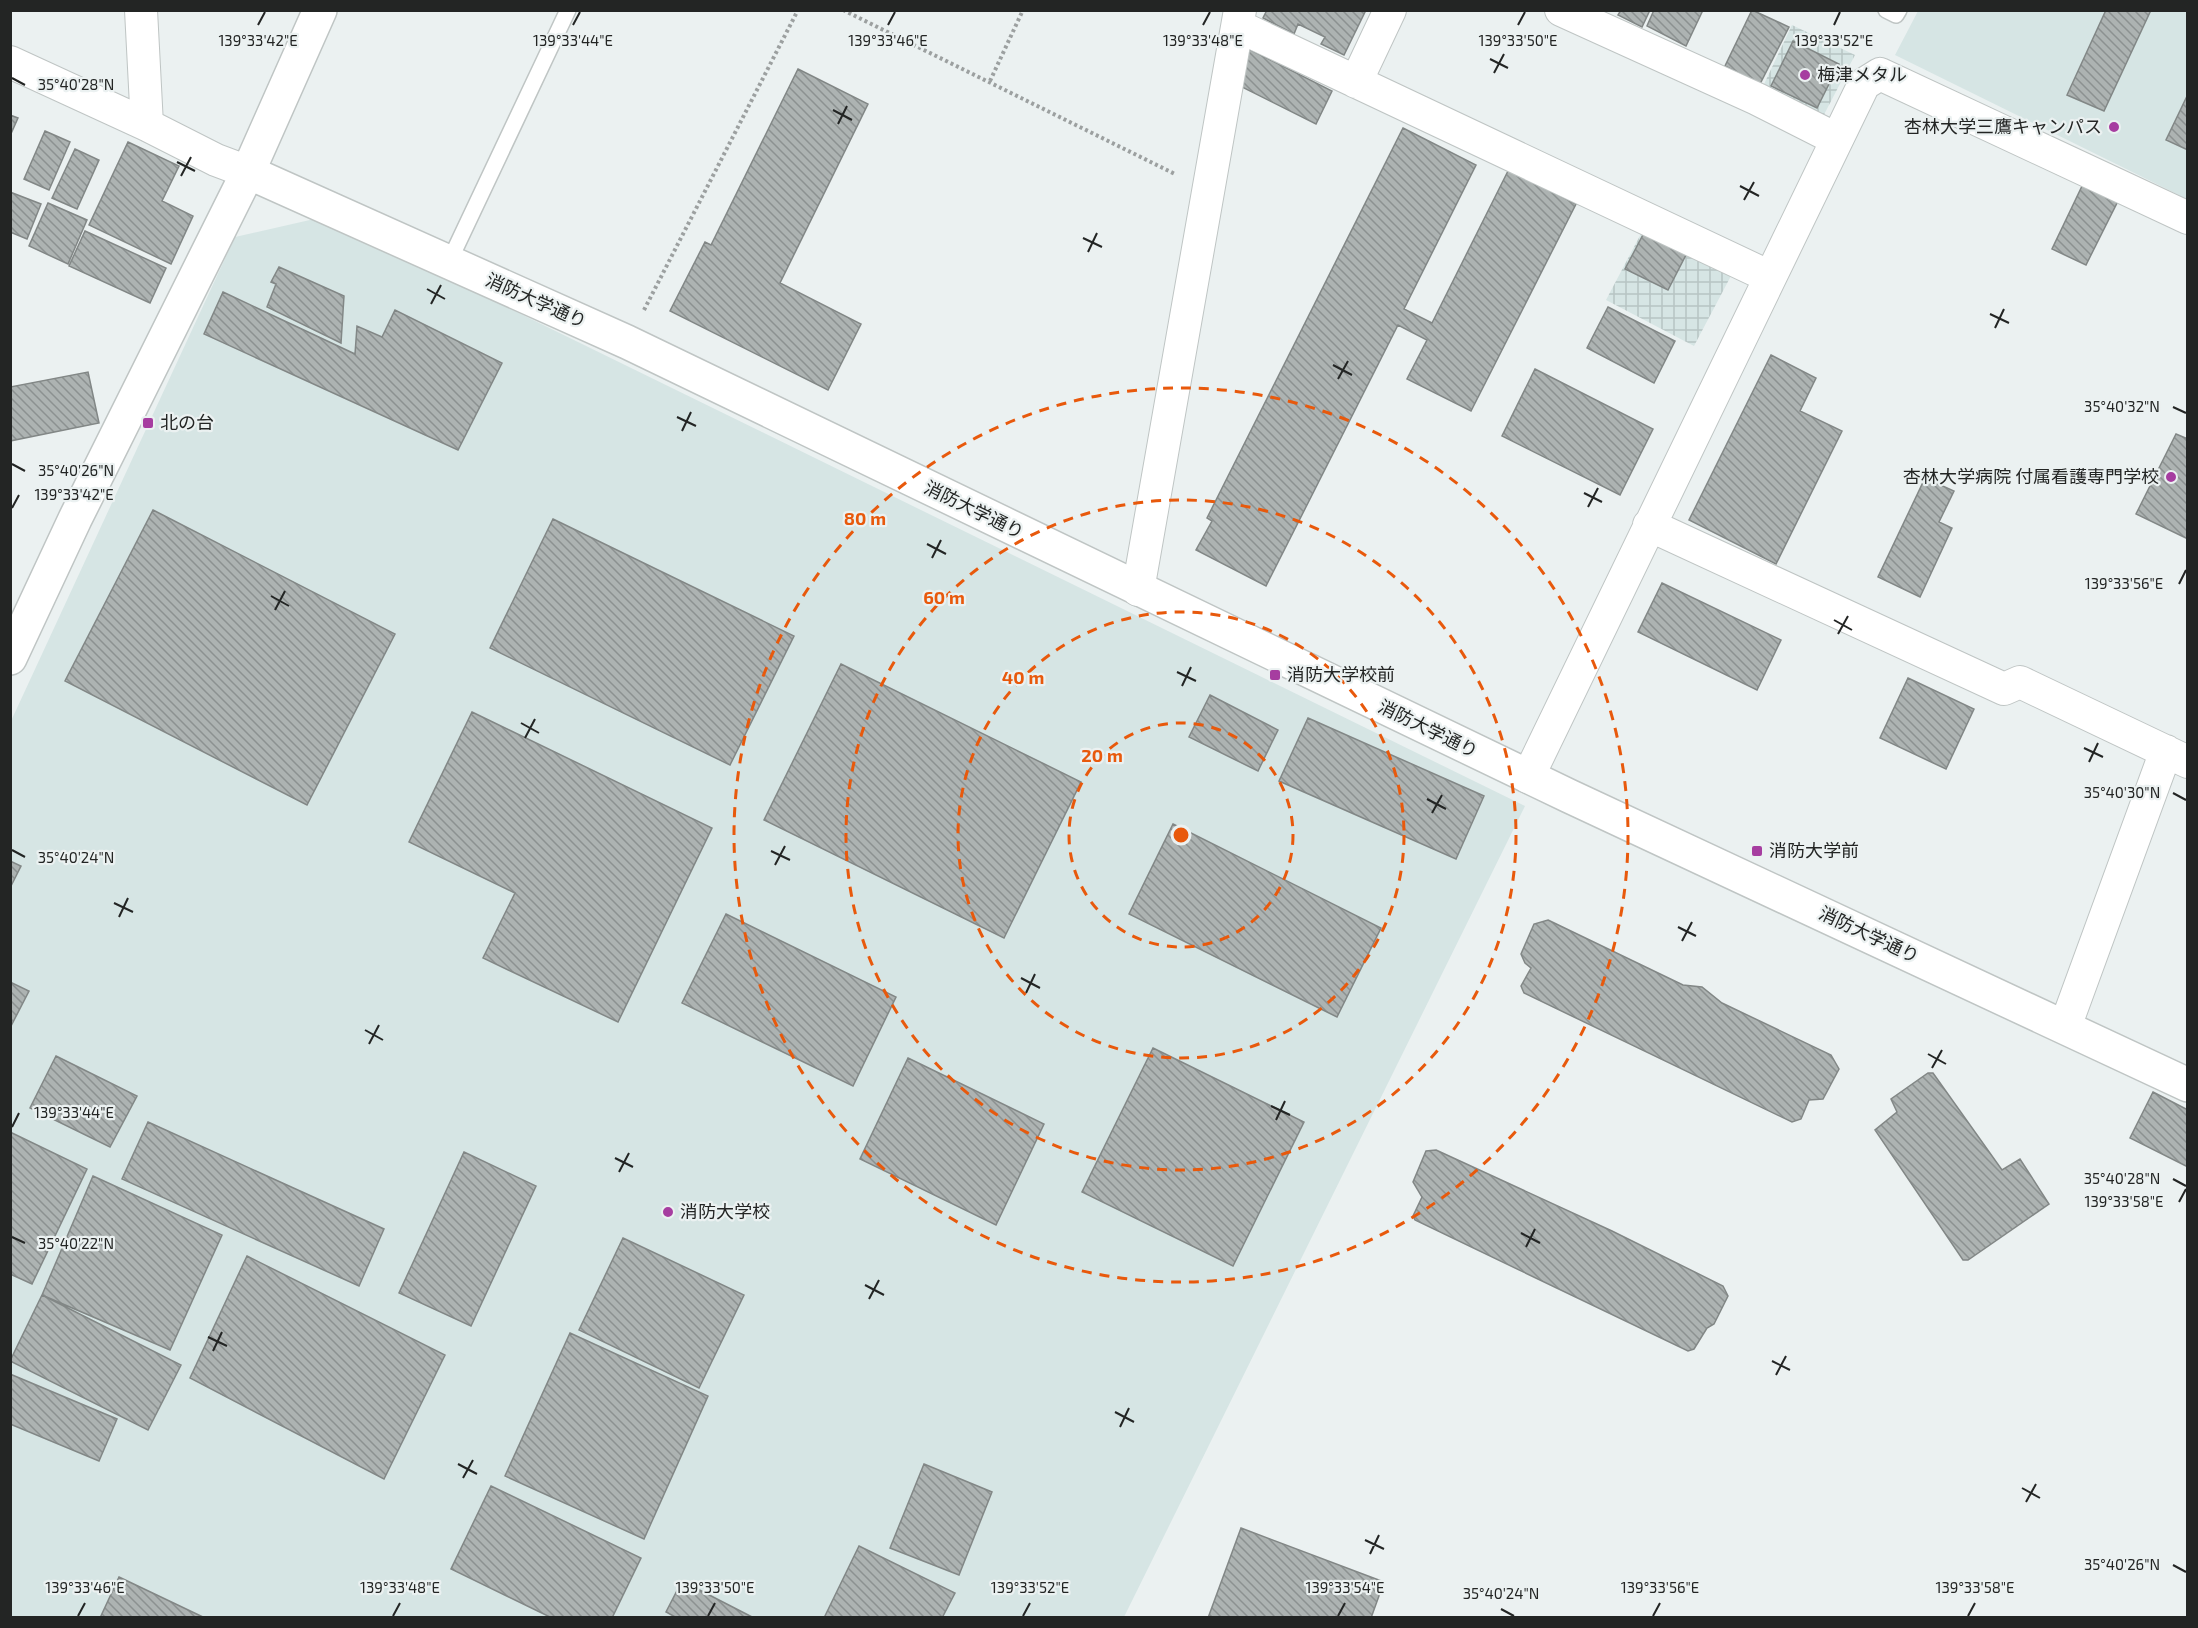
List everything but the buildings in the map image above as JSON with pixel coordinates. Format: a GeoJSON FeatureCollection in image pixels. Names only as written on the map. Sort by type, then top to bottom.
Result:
{"type":"FeatureCollection","features":[{"type":"Feature","properties":{"kind":"street"},"geometry":{"type":"LineString","coordinates":[[141,10],[147,125]]}},
{"type":"Feature","properties":{"kind":"street"},"geometry":{"type":"LineString","coordinates":[[10,658],[75,519],[248,172],[320,10]]}},
{"type":"Feature","properties":{"kind":"street"},"geometry":{"type":"LineString","coordinates":[[1356,82],[1390,10]]}},
{"type":"Feature","properties":{"kind":"street"},"geometry":{"type":"LineString","coordinates":[[1561,10],[1756,99],[1836,139]]}},
{"type":"Feature","properties":{"kind":"street"},"geometry":{"type":"LineString","coordinates":[[1138,590],[1239,18],[1356,82],[1770,277]]}},
{"type":"Feature","properties":{"kind":"street"},"geometry":{"type":"LineString","coordinates":[[10,62],[147,125],[216,160],[248,172]]}},
{"type":"Feature","properties":{"kind":"street"},"geometry":{"type":"LineString","coordinates":[[1528,777],[1864,84],[1880,74],[2187,218]]}},
{"type":"Feature","properties":{"kind":"street","name":"消防大学通り"},"geometry":{"type":"LineString","coordinates":[[248,172],[627,342],[1528,777],[2187,1085]]}},
{"type":"Feature","properties":{"kind":"street"},"geometry":{"type":"LineString","coordinates":[[1649,525],[2004,689],[2020,682],[2177,756],[2065,1027]]}},
{"type":"Feature","properties":{"kind":"lane"},"geometry":{"type":"LineString","coordinates":[[449,262],[568,10]]}},
{"type":"Feature","properties":{"kind":"lane"},"geometry":{"type":"LineString","coordinates":[[1886,10],[1896,15],[1899,10]]}},
{"type":"Feature","properties":{"kind":"path"},"geometry":{"type":"LineString","coordinates":[[627,342],[798,10]]}},
{"type":"Feature","properties":{"kind":"path"},"geometry":{"type":"LineString","coordinates":[[843,10],[1208,190]]}},
{"type":"Feature","properties":{"kind":"path"},"geometry":{"type":"LineString","coordinates":[[990,81],[1023,10]]}},
{"type":"Feature","properties":{"kind":"shaded area","name":"杏林大学三鷹キャンパス"},"geometry":{"type":"Polygon","coordinates":[[[1918,11],[2187,11],[2187,199],[1895,55],[1918,11]]]}},
{"type":"Feature","properties":{"kind":"shaded area"},"geometry":{"type":"Polygon","coordinates":[[[1792,25],[1855,55],[1816,130],[1757,99],[1792,25]]]}},
{"type":"Feature","properties":{"kind":"shaded area","name":"消防大学校"},"geometry":{"type":"Polygon","coordinates":[[[323,217],[1525,806],[1124,1617],[11,1618],[11,721],[235,237],[323,217]]]}},
{"type":"Feature","properties":{"kind":"shaded area"},"geometry":{"type":"Polygon","coordinates":[[[1644,228],[1732,274],[1694,346],[1606,300],[1644,228]]]}},
{"type":"Feature","properties":{"kind":"place","name":"梅津メタル"},"geometry":{"type":"Point","coordinates":[1805,75]}},
{"type":"Feature","properties":{"kind":"place","name":"杏林大学三鷹キャンパス"},"geometry":{"type":"Point","coordinates":[2114,127]}},
{"type":"Feature","properties":{"kind":"place","name":"北の台"},"geometry":{"type":"Point","coordinates":[148,423]}},
{"type":"Feature","properties":{"kind":"place","name":"杏林大学病院 付属看護専門学校"},"geometry":{"type":"Point","coordinates":[2171,477]}},
{"type":"Feature","properties":{"kind":"place","name":"消防大学校前"},"geometry":{"type":"Point","coordinates":[1275,675]}},
{"type":"Feature","properties":{"kind":"place","name":"消防大学前"},"geometry":{"type":"Point","coordinates":[1757,851]}},
{"type":"Feature","properties":{"kind":"place","name":"消防大学校"},"geometry":{"type":"Point","coordinates":[668,1212]}}]}
